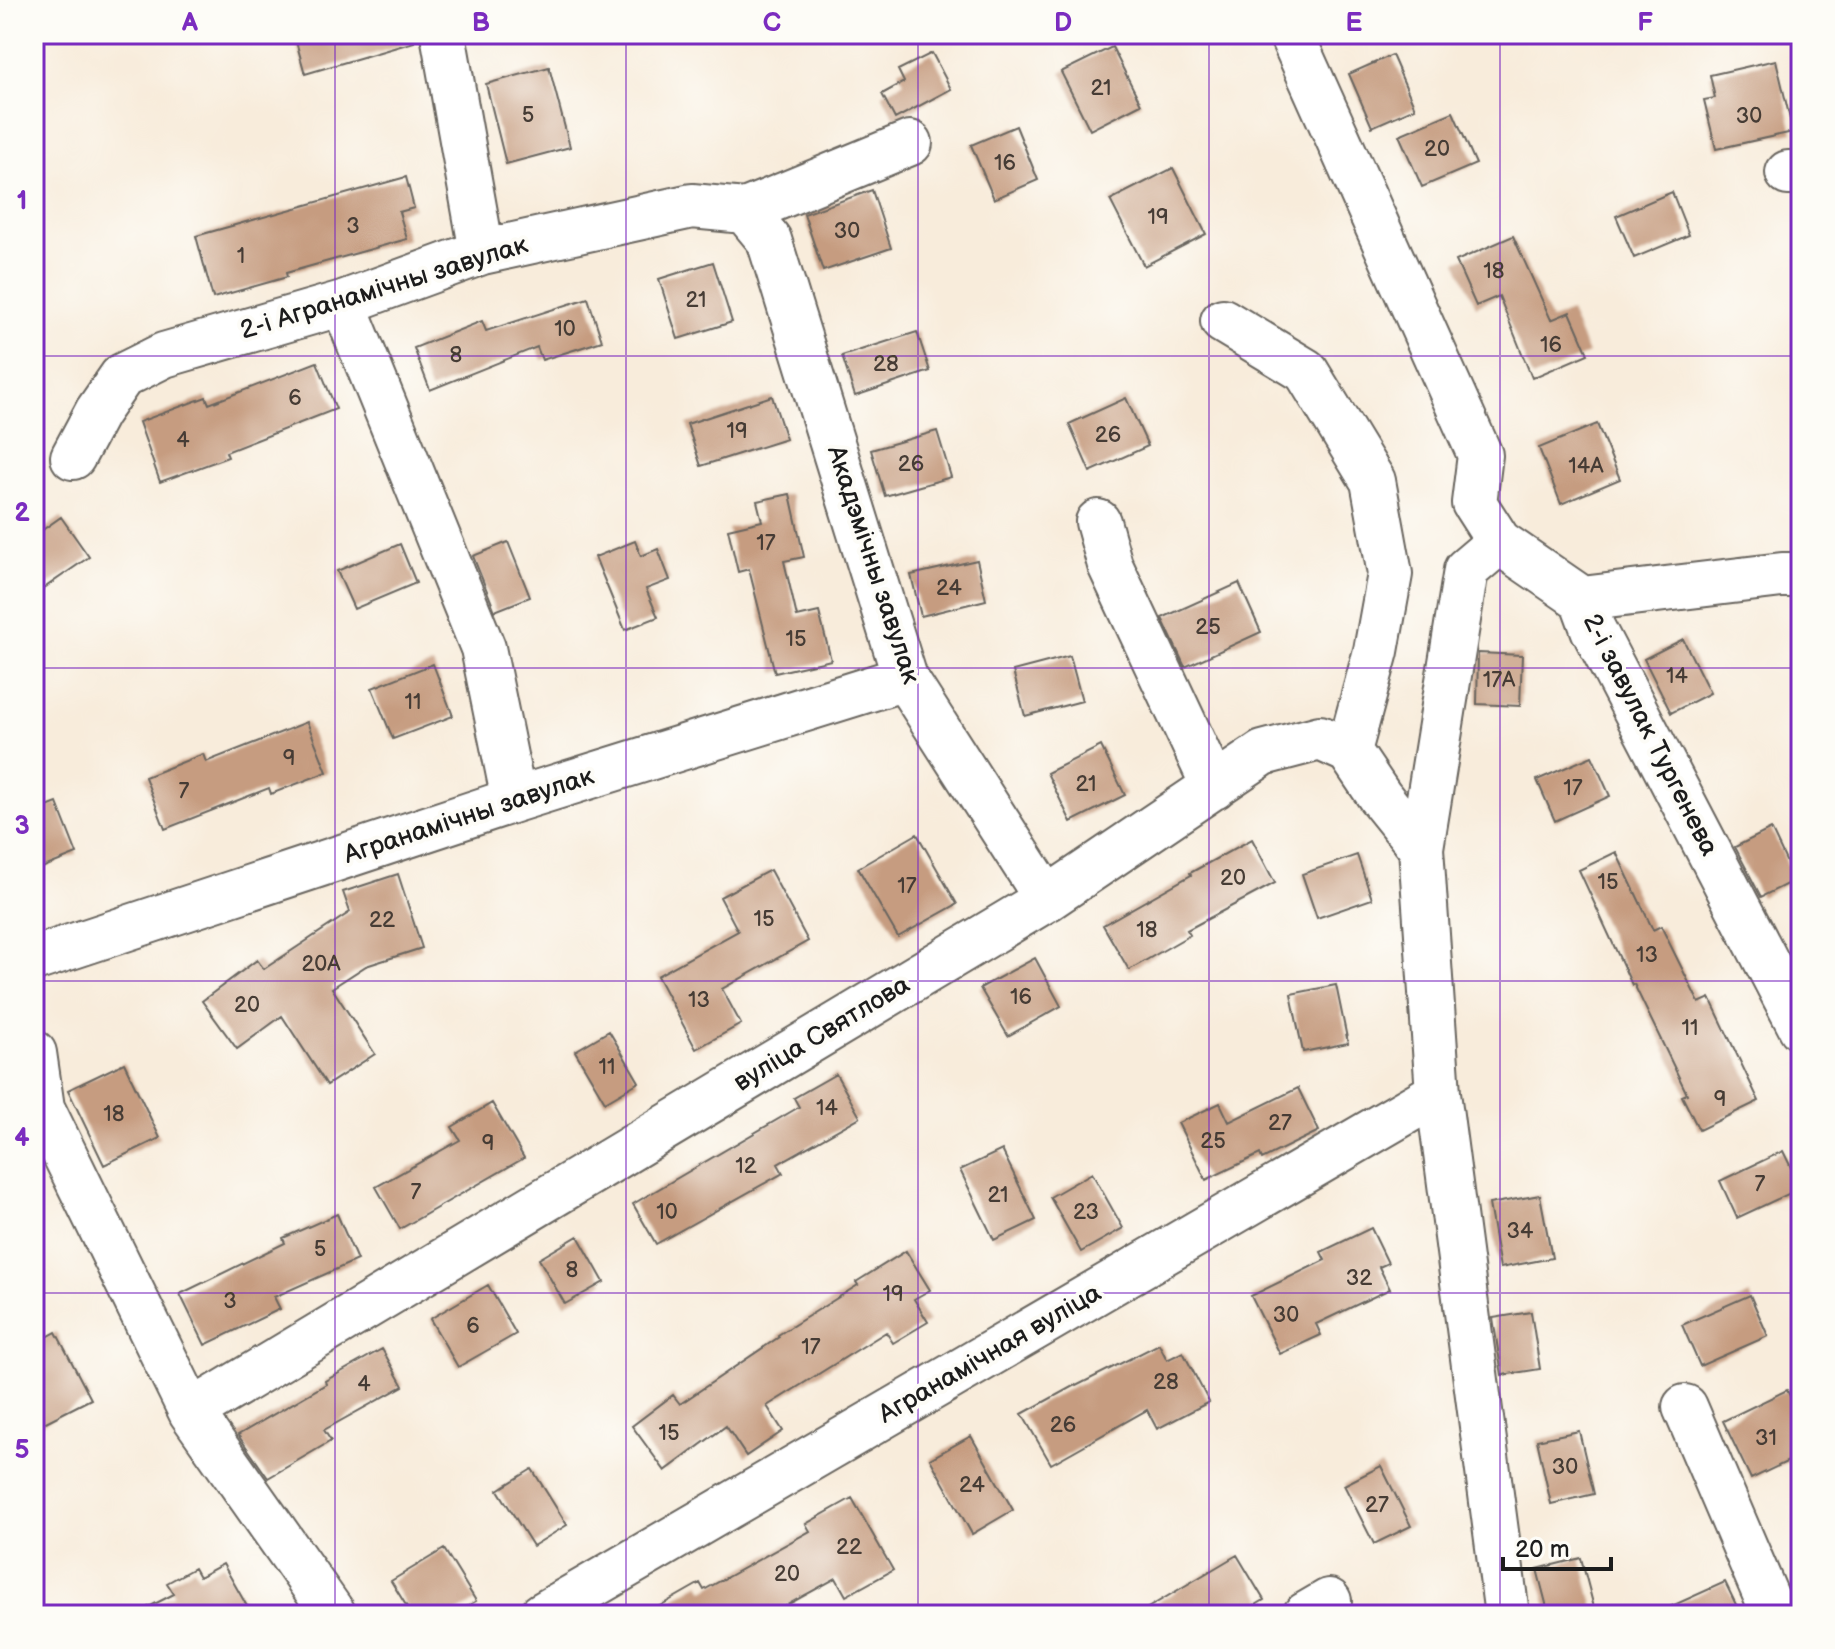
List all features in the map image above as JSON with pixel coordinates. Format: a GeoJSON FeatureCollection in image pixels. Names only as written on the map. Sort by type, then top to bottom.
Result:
{"type":"FeatureCollection","features":[{"type":"Feature","properties":{"kind":"street"},"geometry":{"type":"LineString","coordinates":[[443,34],[482,252]]}},
{"type":"Feature","properties":{"kind":"street","name":"2-і завулак Тургенева"},"geometry":{"type":"LineString","coordinates":[[1291,34],[1480,455],[1474,503],[1499,542],[1582,599],[1593,629],[1801,1028]]}},
{"type":"Feature","properties":{"kind":"street"},"geometry":{"type":"LineString","coordinates":[[745,211],[910,143]]}},
{"type":"Feature","properties":{"kind":"street","name":"2-і Агранамічны завулак"},"geometry":{"type":"LineString","coordinates":[[73,457],[97,412],[122,376],[164,355],[343,303],[482,252],[692,206],[745,211]]}},
{"type":"Feature","properties":{"kind":"street","name":"Акадэмічны завулак"},"geometry":{"type":"LineString","coordinates":[[745,211],[769,240],[905,678],[1047,899]]}},
{"type":"Feature","properties":{"kind":"street"},"geometry":{"type":"LineString","coordinates":[[343,303],[483,648],[514,800]]}},
{"type":"Feature","properties":{"kind":"street"},"geometry":{"type":"LineString","coordinates":[[1223,321],[1306,371],[1373,481],[1390,574],[1376,651],[1349,751],[1380,797],[1421,848]]}},
{"type":"Feature","properties":{"kind":"street"},"geometry":{"type":"LineString","coordinates":[[1098,522],[1110,565],[1214,787]]}},
{"type":"Feature","properties":{"kind":"street"},"geometry":{"type":"LineString","coordinates":[[1499,542],[1466,570],[1421,848],[1438,1093],[1507,1615]]}},
{"type":"Feature","properties":{"kind":"street"},"geometry":{"type":"LineString","coordinates":[[1582,599],[1801,575]]}},
{"type":"Feature","properties":{"kind":"street","name":"Агранамічны завулак"},"geometry":{"type":"LineString","coordinates":[[34,959],[514,800],[905,678]]}},
{"type":"Feature","properties":{"kind":"street","name":"вуліца Святлова"},"geometry":{"type":"LineString","coordinates":[[191,1412],[1047,899],[1263,753],[1320,738],[1349,751]]}},
{"type":"Feature","properties":{"kind":"street"},"geometry":{"type":"LineString","coordinates":[[34,1053],[42,1108],[191,1412],[334,1615]]}},
{"type":"Feature","properties":{"kind":"street","name":"Агранамічная вуліца"},"geometry":{"type":"LineString","coordinates":[[542,1615],[1438,1093]]}},
{"type":"Feature","properties":{"kind":"street"},"geometry":{"type":"LineString","coordinates":[[1685,1407],[1774,1615]]}},
{"type":"Feature","properties":{"kind":"building"},"geometry":{"type":"Polygon","coordinates":[[[294,34],[413,34],[414,42],[305,74],[294,34]]]}},
{"type":"Feature","properties":{"kind":"building"},"geometry":{"type":"Polygon","coordinates":[[[1112,47],[1141,104],[1090,130],[1061,72],[1112,47]]]}},
{"type":"Feature","properties":{"kind":"building"},"geometry":{"type":"Polygon","coordinates":[[[932,53],[951,89],[895,119],[882,94],[904,82],[898,70],[932,53]]]}},
{"type":"Feature","properties":{"kind":"building"},"geometry":{"type":"Polygon","coordinates":[[[1392,55],[1415,108],[1372,127],[1349,74],[1392,55]]]}},
{"type":"Feature","properties":{"kind":"building"},"geometry":{"type":"Polygon","coordinates":[[[1776,60],[1793,132],[1716,149],[1704,100],[1715,98],[1710,75],[1776,60]]]}},
{"type":"Feature","properties":{"kind":"building"},"geometry":{"type":"Polygon","coordinates":[[[549,67],[570,147],[506,164],[486,84],[549,67]]]}},
{"type":"Feature","properties":{"kind":"building"},"geometry":{"type":"Polygon","coordinates":[[[1453,112],[1476,164],[1422,187],[1399,135],[1453,112]]]}},
{"type":"Feature","properties":{"kind":"building"},"geometry":{"type":"Polygon","coordinates":[[[1016,126],[1038,180],[994,199],[971,145],[1016,126]]]}},
{"type":"Feature","properties":{"kind":"building"},"geometry":{"type":"Polygon","coordinates":[[[1173,168],[1206,234],[1144,266],[1110,200],[1173,168]]]}},
{"type":"Feature","properties":{"kind":"building"},"geometry":{"type":"Polygon","coordinates":[[[406,177],[414,208],[399,212],[407,239],[286,273],[287,277],[213,298],[196,236],[406,177]]]}},
{"type":"Feature","properties":{"kind":"building"},"geometry":{"type":"Polygon","coordinates":[[[872,190],[891,248],[823,271],[804,214],[872,190]]]}},
{"type":"Feature","properties":{"kind":"building"},"geometry":{"type":"Polygon","coordinates":[[[1672,192],[1689,235],[1634,258],[1616,216],[1672,192]]]}},
{"type":"Feature","properties":{"kind":"building"},"geometry":{"type":"Polygon","coordinates":[[[1513,236],[1551,320],[1570,312],[1588,354],[1532,378],[1499,296],[1476,306],[1456,261],[1513,236]]]}},
{"type":"Feature","properties":{"kind":"building"},"geometry":{"type":"Polygon","coordinates":[[[713,262],[732,322],[678,339],[659,279],[713,262]]]}},
{"type":"Feature","properties":{"kind":"building"},"geometry":{"type":"Polygon","coordinates":[[[588,298],[602,341],[542,360],[537,347],[430,390],[414,348],[482,321],[486,331],[588,298]]]}},
{"type":"Feature","properties":{"kind":"building"},"geometry":{"type":"Polygon","coordinates":[[[917,332],[930,371],[855,396],[842,356],[917,332]]]}},
{"type":"Feature","properties":{"kind":"building"},"geometry":{"type":"Polygon","coordinates":[[[317,362],[336,409],[226,452],[228,457],[160,482],[139,422],[206,397],[209,404],[317,362]]]}},
{"type":"Feature","properties":{"kind":"building"},"geometry":{"type":"Polygon","coordinates":[[[772,396],[786,439],[701,466],[687,424],[772,396]]]}},
{"type":"Feature","properties":{"kind":"building"},"geometry":{"type":"Polygon","coordinates":[[[1126,398],[1148,446],[1090,472],[1069,424],[1126,398]]]}},
{"type":"Feature","properties":{"kind":"building"},"geometry":{"type":"Polygon","coordinates":[[[1597,424],[1620,479],[1561,504],[1539,448],[1597,424]]]}},
{"type":"Feature","properties":{"kind":"building"},"geometry":{"type":"Polygon","coordinates":[[[937,431],[951,477],[885,496],[871,450],[937,431]]]}},
{"type":"Feature","properties":{"kind":"building"},"geometry":{"type":"Polygon","coordinates":[[[790,494],[804,557],[784,561],[797,617],[819,612],[831,660],[775,673],[749,569],[738,572],[728,529],[762,521],[757,501],[790,494]]]}},
{"type":"Feature","properties":{"kind":"building"},"geometry":{"type":"Polygon","coordinates":[[[61,517],[89,557],[34,595],[34,536],[61,517]]]}},
{"type":"Feature","properties":{"kind":"building"},"geometry":{"type":"Polygon","coordinates":[[[635,541],[641,556],[658,549],[670,580],[646,589],[658,617],[625,630],[595,557],[635,541]]]}},
{"type":"Feature","properties":{"kind":"building"},"geometry":{"type":"Polygon","coordinates":[[[508,542],[530,597],[495,611],[473,556],[508,542]]]}},
{"type":"Feature","properties":{"kind":"building"},"geometry":{"type":"Polygon","coordinates":[[[400,544],[416,583],[354,609],[337,571],[400,544]]]}},
{"type":"Feature","properties":{"kind":"building"},"geometry":{"type":"Polygon","coordinates":[[[977,560],[986,600],[921,616],[911,575],[977,560]]]}},
{"type":"Feature","properties":{"kind":"building"},"geometry":{"type":"Polygon","coordinates":[[[1239,583],[1261,632],[1185,667],[1162,618],[1239,583]]]}},
{"type":"Feature","properties":{"kind":"building"},"geometry":{"type":"Polygon","coordinates":[[[1683,639],[1710,693],[1671,713],[1644,659],[1683,639]]]}},
{"type":"Feature","properties":{"kind":"building"},"geometry":{"type":"Polygon","coordinates":[[[1478,653],[1522,655],[1520,706],[1477,704],[1478,653]]]}},
{"type":"Feature","properties":{"kind":"building"},"geometry":{"type":"Polygon","coordinates":[[[1070,656],[1082,701],[1025,716],[1013,671],[1070,656]]]}},
{"type":"Feature","properties":{"kind":"building"},"geometry":{"type":"Polygon","coordinates":[[[433,664],[453,716],[393,739],[372,688],[433,664]]]}},
{"type":"Feature","properties":{"kind":"building"},"geometry":{"type":"Polygon","coordinates":[[[307,722],[327,772],[271,794],[269,788],[165,829],[145,777],[203,754],[206,762],[307,722]]]}},
{"type":"Feature","properties":{"kind":"building"},"geometry":{"type":"Polygon","coordinates":[[[1101,746],[1125,795],[1071,822],[1047,773],[1101,746]]]}},
{"type":"Feature","properties":{"kind":"building"},"geometry":{"type":"Polygon","coordinates":[[[1592,756],[1610,796],[1555,821],[1537,780],[1592,756]]]}},
{"type":"Feature","properties":{"kind":"building"},"geometry":{"type":"Polygon","coordinates":[[[57,803],[77,854],[34,871],[34,812],[57,803]]]}},
{"type":"Feature","properties":{"kind":"building"},"geometry":{"type":"Polygon","coordinates":[[[1771,829],[1795,880],[1761,897],[1735,847],[1771,829]]]}},
{"type":"Feature","properties":{"kind":"building"},"geometry":{"type":"Polygon","coordinates":[[[917,834],[957,904],[898,937],[858,868],[917,834]]]}},
{"type":"Feature","properties":{"kind":"building"},"geometry":{"type":"Polygon","coordinates":[[[1252,839],[1275,883],[1187,930],[1190,935],[1129,970],[1103,925],[1252,839]]]}},
{"type":"Feature","properties":{"kind":"building"},"geometry":{"type":"Polygon","coordinates":[[[1616,852],[1653,930],[1661,926],[1699,1003],[1710,998],[1759,1101],[1699,1130],[1682,1096],[1687,1094],[1579,870],[1616,852]]]}},
{"type":"Feature","properties":{"kind":"building"},"geometry":{"type":"Polygon","coordinates":[[[1357,855],[1372,899],[1317,918],[1302,874],[1357,855]]]}},
{"type":"Feature","properties":{"kind":"building"},"geometry":{"type":"Polygon","coordinates":[[[770,870],[808,941],[722,989],[741,1024],[696,1049],[657,976],[738,931],[720,897],[770,870]]]}},
{"type":"Feature","properties":{"kind":"building"},"geometry":{"type":"Polygon","coordinates":[[[398,874],[422,948],[366,966],[332,988],[375,1054],[327,1085],[282,1016],[237,1049],[202,1001],[257,960],[264,969],[350,912],[343,892],[398,874]]]}},
{"type":"Feature","properties":{"kind":"building"},"geometry":{"type":"Polygon","coordinates":[[[1035,958],[1061,1006],[1008,1036],[980,988],[1035,958]]]}},
{"type":"Feature","properties":{"kind":"building"},"geometry":{"type":"Polygon","coordinates":[[[1336,985],[1348,1043],[1303,1052],[1291,994],[1336,985]]]}},
{"type":"Feature","properties":{"kind":"building"},"geometry":{"type":"Polygon","coordinates":[[[609,1031],[639,1082],[605,1102],[575,1051],[609,1031]]]}},
{"type":"Feature","properties":{"kind":"building"},"geometry":{"type":"Polygon","coordinates":[[[124,1063],[160,1138],[104,1165],[68,1090],[124,1063]]]}},
{"type":"Feature","properties":{"kind":"building"},"geometry":{"type":"Polygon","coordinates":[[[836,1074],[860,1117],[778,1164],[783,1173],[656,1244],[633,1204],[799,1107],[794,1098],[836,1074]]]}},
{"type":"Feature","properties":{"kind":"building"},"geometry":{"type":"Polygon","coordinates":[[[1298,1088],[1319,1131],[1262,1159],[1260,1154],[1206,1180],[1178,1123],[1220,1103],[1229,1122],[1298,1088]]]}},
{"type":"Feature","properties":{"kind":"building"},"geometry":{"type":"Polygon","coordinates":[[[492,1103],[524,1158],[400,1229],[376,1187],[460,1140],[452,1127],[492,1103]]]}},
{"type":"Feature","properties":{"kind":"building"},"geometry":{"type":"Polygon","coordinates":[[[1002,1150],[1036,1220],[994,1240],[960,1170],[1002,1150]]]}},
{"type":"Feature","properties":{"kind":"building"},"geometry":{"type":"Polygon","coordinates":[[[1783,1151],[1801,1188],[1737,1218],[1720,1181],[1783,1151]]]}},
{"type":"Feature","properties":{"kind":"building"},"geometry":{"type":"Polygon","coordinates":[[[1092,1173],[1123,1228],[1081,1252],[1050,1197],[1092,1173]]]}},
{"type":"Feature","properties":{"kind":"building"},"geometry":{"type":"Polygon","coordinates":[[[1540,1195],[1552,1258],[1500,1268],[1489,1204],[1540,1195]]]}},
{"type":"Feature","properties":{"kind":"building"},"geometry":{"type":"Polygon","coordinates":[[[337,1214],[357,1260],[274,1297],[280,1309],[205,1345],[180,1294],[285,1243],[283,1238],[337,1214]]]}},
{"type":"Feature","properties":{"kind":"building"},"geometry":{"type":"Polygon","coordinates":[[[1371,1228],[1388,1263],[1379,1267],[1390,1289],[1316,1324],[1321,1335],[1280,1354],[1251,1296],[1325,1260],[1321,1252],[1371,1228]]]}},
{"type":"Feature","properties":{"kind":"building"},"geometry":{"type":"Polygon","coordinates":[[[578,1236],[604,1282],[565,1304],[539,1259],[578,1236]]]}},
{"type":"Feature","properties":{"kind":"building"},"geometry":{"type":"Polygon","coordinates":[[[906,1251],[930,1290],[914,1299],[928,1322],[893,1343],[886,1332],[767,1406],[783,1431],[746,1456],[726,1426],[665,1471],[632,1426],[673,1395],[680,1404],[906,1251]]]}},
{"type":"Feature","properties":{"kind":"building"},"geometry":{"type":"Polygon","coordinates":[[[488,1285],[516,1334],[458,1367],[430,1319],[488,1285]]]}},
{"type":"Feature","properties":{"kind":"building"},"geometry":{"type":"Polygon","coordinates":[[[1750,1295],[1768,1336],[1700,1366],[1682,1325],[1750,1295]]]}},
{"type":"Feature","properties":{"kind":"building"},"geometry":{"type":"Polygon","coordinates":[[[1531,1312],[1540,1369],[1502,1375],[1493,1318],[1531,1312]]]}},
{"type":"Feature","properties":{"kind":"building"},"geometry":{"type":"Polygon","coordinates":[[[56,1332],[91,1399],[34,1428],[34,1344],[56,1332]]]}},
{"type":"Feature","properties":{"kind":"building"},"geometry":{"type":"Polygon","coordinates":[[[1159,1344],[1167,1360],[1183,1352],[1209,1402],[1157,1429],[1147,1410],[1051,1464],[1022,1414],[1159,1344]]]}},
{"type":"Feature","properties":{"kind":"building"},"geometry":{"type":"Polygon","coordinates":[[[382,1349],[403,1386],[324,1430],[331,1441],[268,1478],[238,1435],[382,1349]]]}},
{"type":"Feature","properties":{"kind":"building"},"geometry":{"type":"Polygon","coordinates":[[[1787,1390],[1801,1419],[1801,1455],[1751,1479],[1723,1421],[1787,1390]]]}},
{"type":"Feature","properties":{"kind":"building"},"geometry":{"type":"Polygon","coordinates":[[[1579,1431],[1594,1494],[1551,1504],[1537,1440],[1579,1431]]]}},
{"type":"Feature","properties":{"kind":"building"},"geometry":{"type":"Polygon","coordinates":[[[971,1436],[1013,1510],[972,1534],[930,1459],[971,1436]]]}},
{"type":"Feature","properties":{"kind":"building"},"geometry":{"type":"Polygon","coordinates":[[[1381,1466],[1411,1526],[1374,1544],[1344,1485],[1381,1466]]]}},
{"type":"Feature","properties":{"kind":"building"},"geometry":{"type":"Polygon","coordinates":[[[532,1469],[567,1525],[533,1546],[498,1490],[532,1469]]]}},
{"type":"Feature","properties":{"kind":"building"},"geometry":{"type":"Polygon","coordinates":[[[852,1498],[893,1570],[846,1596],[836,1578],[769,1615],[644,1615],[700,1583],[704,1590],[810,1531],[806,1524],[852,1498]]]}},
{"type":"Feature","properties":{"kind":"building"},"geometry":{"type":"Polygon","coordinates":[[[444,1549],[476,1601],[453,1615],[412,1615],[391,1581],[444,1549]]]}},
{"type":"Feature","properties":{"kind":"building"},"geometry":{"type":"Polygon","coordinates":[[[1237,1555],[1264,1600],[1239,1615],[1136,1615],[1237,1555]]]}},
{"type":"Feature","properties":{"kind":"building"},"geometry":{"type":"Polygon","coordinates":[[[1581,1558],[1596,1615],[1549,1615],[1537,1569],[1581,1558]]]}},
{"type":"Feature","properties":{"kind":"building"},"geometry":{"type":"Polygon","coordinates":[[[223,1564],[252,1615],[133,1615],[174,1594],[167,1583],[194,1568],[199,1577],[223,1564]]]}},
{"type":"Feature","properties":{"kind":"building"},"geometry":{"type":"Polygon","coordinates":[[[1725,1582],[1741,1615],[1652,1615],[1725,1582]]]}}]}
